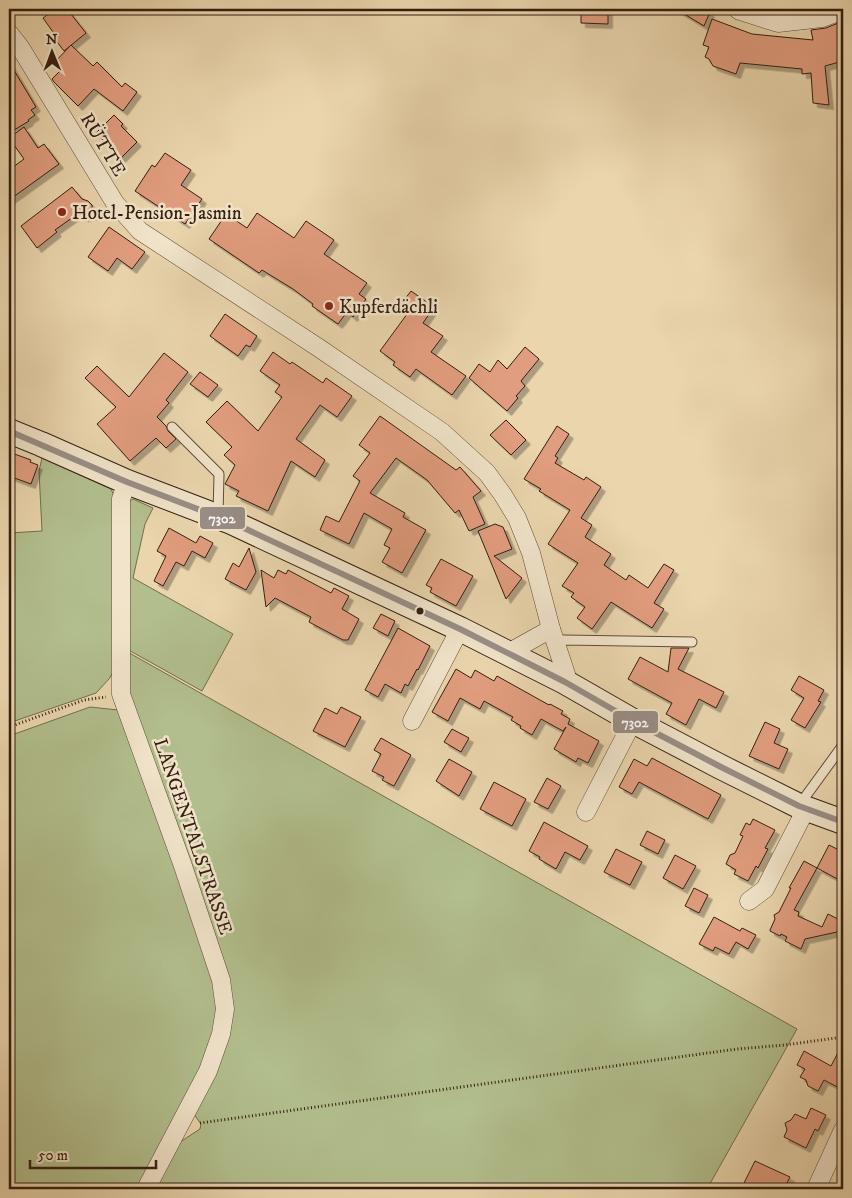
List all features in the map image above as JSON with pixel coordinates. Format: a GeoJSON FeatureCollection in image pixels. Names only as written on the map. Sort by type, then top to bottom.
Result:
{"type":"FeatureCollection","features":[{"type":"Feature","properties":{"kind":"street"},"geometry":{"type":"LineString","coordinates":[[737,9],[778,23],[822,18],[843,10]]}},
{"type":"Feature","properties":{"kind":"street","name":"RÜTTE"},"geometry":{"type":"LineString","coordinates":[[9,33],[20,47],[115,203],[140,231],[319,348],[442,432],[487,473],[504,495],[517,518],[531,553],[566,674],[565,682]]}},
{"type":"Feature","properties":{"kind":"street"},"geometry":{"type":"LineString","coordinates":[[9,431],[127,482],[229,521],[460,629],[565,682],[718,766],[802,808],[843,822]]}},
{"type":"Feature","properties":{"kind":"street","name":"LANGENTALSTRASSE"},"geometry":{"type":"LineString","coordinates":[[127,482],[121,499],[121,694],[183,866],[221,980],[225,1010],[221,1034],[208,1071],[146,1189]]}},
{"type":"Feature","properties":{"kind":"street"},"geometry":{"type":"LineString","coordinates":[[412,720],[460,629]]}},
{"type":"Feature","properties":{"kind":"street"},"geometry":{"type":"LineString","coordinates":[[508,653],[554,636]]}},
{"type":"Feature","properties":{"kind":"street"},"geometry":{"type":"LineString","coordinates":[[586,812],[633,721]]}},
{"type":"Feature","properties":{"kind":"street"},"geometry":{"type":"LineString","coordinates":[[749,900],[765,889],[802,808]]}},
{"type":"Feature","properties":{"kind":"street"},"geometry":{"type":"LineString","coordinates":[[816,1189],[843,1130]]}},
{"type":"Feature","properties":{"kind":"lane"},"geometry":{"type":"LineString","coordinates":[[172,427],[219,474],[218,517]]}},
{"type":"Feature","properties":{"kind":"lane"},"geometry":{"type":"LineString","coordinates":[[554,636],[564,640],[692,642]]}},
{"type":"Feature","properties":{"kind":"lane"},"geometry":{"type":"LineString","coordinates":[[802,808],[843,745]]}},
{"type":"Feature","properties":{"kind":"path"},"geometry":{"type":"LineString","coordinates":[[9,726],[84,700],[121,694]]}},
{"type":"Feature","properties":{"kind":"path"},"geometry":{"type":"LineString","coordinates":[[198,1123],[737,1049],[843,1037]]}},
{"type":"Feature","properties":{"kind":"green space"},"geometry":{"type":"Polygon","coordinates":[[[42,458],[111,489],[115,498],[116,667],[109,679],[96,693],[9,723],[9,533],[42,531],[39,471],[42,458]]]}},
{"type":"Feature","properties":{"kind":"green space"},"geometry":{"type":"Polygon","coordinates":[[[133,499],[153,508],[145,524],[133,578],[233,634],[202,691],[125,648],[126,503],[133,499]]]}},
{"type":"Feature","properties":{"kind":"green space"},"geometry":{"type":"Polygon","coordinates":[[[124,650],[797,1029],[707,1189],[153,1189],[177,1144],[200,1129],[201,1124],[193,1113],[228,1024],[130,703],[124,650]]]}},
{"type":"Feature","properties":{"kind":"green space"},"geometry":{"type":"Polygon","coordinates":[[[90,707],[118,710],[212,966],[217,1016],[210,1053],[141,1189],[9,1189],[9,736],[90,707]]]}},
{"type":"Feature","properties":{"kind":"building"},"geometry":{"type":"Polygon","coordinates":[[[55,9],[67,9],[86,33],[64,51],[51,34],[53,32],[43,18],[55,9]]]}},
{"type":"Feature","properties":{"kind":"building"},"geometry":{"type":"Polygon","coordinates":[[[581,9],[608,9],[608,24],[581,23],[581,9]]]}},
{"type":"Feature","properties":{"kind":"building"},"geometry":{"type":"Polygon","coordinates":[[[676,9],[702,9],[710,12],[704,26],[676,9]]]}},
{"type":"Feature","properties":{"kind":"building"},"geometry":{"type":"Polygon","coordinates":[[[712,19],[752,34],[813,40],[811,30],[826,28],[843,21],[843,61],[825,66],[829,105],[813,103],[811,73],[802,74],[802,69],[740,63],[736,74],[713,66],[709,59],[705,57],[709,47],[703,45],[712,19]]]}},
{"type":"Feature","properties":{"kind":"building"},"geometry":{"type":"Polygon","coordinates":[[[71,45],[93,66],[97,62],[122,87],[125,83],[137,92],[123,111],[94,89],[78,106],[54,82],[52,79],[61,70],[54,63],[71,45]]]}},
{"type":"Feature","properties":{"kind":"building"},"geometry":{"type":"Polygon","coordinates":[[[9,62],[36,107],[31,110],[35,115],[14,130],[9,121],[9,62]]]}},
{"type":"Feature","properties":{"kind":"building"},"geometry":{"type":"Polygon","coordinates":[[[114,115],[123,124],[121,126],[137,142],[121,158],[96,133],[114,115]]]}},
{"type":"Feature","properties":{"kind":"building"},"geometry":{"type":"Polygon","coordinates":[[[24,127],[38,148],[44,144],[59,164],[9,200],[9,170],[24,159],[9,138],[24,127]]]}},
{"type":"Feature","properties":{"kind":"building"},"geometry":{"type":"Polygon","coordinates":[[[165,153],[191,170],[181,185],[202,199],[185,224],[135,191],[152,165],[155,167],[165,153]]]}},
{"type":"Feature","properties":{"kind":"building"},"geometry":{"type":"Polygon","coordinates":[[[72,187],[82,199],[92,205],[93,215],[85,217],[76,215],[55,230],[57,232],[37,248],[21,226],[72,187]]]}},
{"type":"Feature","properties":{"kind":"building"},"geometry":{"type":"Polygon","coordinates":[[[257,213],[294,238],[306,221],[334,240],[324,254],[367,283],[359,294],[366,299],[353,317],[347,312],[338,324],[312,306],[313,304],[293,289],[262,270],[259,273],[209,239],[226,214],[247,228],[257,213]]]}},
{"type":"Feature","properties":{"kind":"building"},"geometry":{"type":"Polygon","coordinates":[[[109,227],[145,252],[132,269],[117,258],[108,271],[88,257],[109,227]]]}},
{"type":"Feature","properties":{"kind":"building"},"geometry":{"type":"Polygon","coordinates":[[[411,291],[434,307],[423,323],[443,336],[431,352],[466,376],[452,395],[416,369],[410,377],[393,365],[395,362],[380,351],[410,310],[401,304],[411,291]]]}},
{"type":"Feature","properties":{"kind":"building"},"geometry":{"type":"Polygon","coordinates":[[[225,314],[257,336],[250,347],[246,345],[238,356],[210,336],[225,314]]]}},
{"type":"Feature","properties":{"kind":"building"},"geometry":{"type":"Polygon","coordinates":[[[525,347],[539,359],[521,381],[525,386],[507,411],[469,378],[479,364],[490,372],[498,360],[507,369],[525,347]]]}},
{"type":"Feature","properties":{"kind":"building"},"geometry":{"type":"Polygon","coordinates":[[[273,352],[290,364],[292,362],[323,383],[326,378],[352,396],[337,417],[320,405],[296,439],[325,460],[315,477],[291,461],[268,511],[236,496],[239,491],[225,484],[235,465],[224,455],[232,447],[206,422],[227,401],[258,431],[282,397],[275,392],[280,385],[260,371],[273,352]]]}},
{"type":"Feature","properties":{"kind":"building"},"geometry":{"type":"Polygon","coordinates":[[[164,353],[188,372],[166,400],[169,403],[157,417],[176,439],[166,448],[156,438],[130,461],[97,424],[116,407],[85,378],[97,366],[129,397],[164,353]]]}},
{"type":"Feature","properties":{"kind":"building"},"geometry":{"type":"Polygon","coordinates":[[[200,372],[218,385],[208,397],[190,384],[200,372]]]}},
{"type":"Feature","properties":{"kind":"building"},"geometry":{"type":"Polygon","coordinates":[[[380,416],[456,470],[460,467],[481,491],[473,497],[485,524],[469,531],[459,510],[455,513],[427,480],[396,458],[370,493],[405,513],[403,517],[426,530],[402,573],[382,562],[390,548],[384,545],[392,529],[364,513],[349,544],[320,530],[326,516],[339,522],[360,481],[353,476],[370,453],[359,445],[380,416]]]}},
{"type":"Feature","properties":{"kind":"building"},"geometry":{"type":"Polygon","coordinates":[[[506,420],[526,440],[511,455],[490,435],[506,420]]]}},
{"type":"Feature","properties":{"kind":"building"},"geometry":{"type":"Polygon","coordinates":[[[557,426],[569,434],[555,456],[558,458],[555,463],[584,480],[586,477],[601,487],[581,518],[592,525],[585,537],[611,554],[604,565],[626,580],[629,575],[648,588],[664,564],[674,570],[654,603],[664,609],[652,628],[611,602],[592,629],[577,618],[585,607],[571,597],[574,593],[562,586],[578,563],[548,544],[570,510],[539,491],[541,489],[524,479],[557,426]]]}},
{"type":"Feature","properties":{"kind":"building"},"geometry":{"type":"Polygon","coordinates":[[[9,452],[31,460],[30,462],[38,465],[31,484],[9,476],[9,452]]]}},
{"type":"Feature","properties":{"kind":"building"},"geometry":{"type":"Polygon","coordinates":[[[495,524],[503,527],[512,549],[494,556],[522,578],[506,599],[478,531],[495,524]]]}},
{"type":"Feature","properties":{"kind":"building"},"geometry":{"type":"Polygon","coordinates":[[[169,528],[196,543],[200,536],[213,543],[205,558],[192,551],[184,566],[176,562],[163,586],[154,581],[166,556],[157,551],[169,528]]]}},
{"type":"Feature","properties":{"kind":"building"},"geometry":{"type":"Polygon","coordinates":[[[249,548],[256,572],[246,590],[225,579],[233,563],[239,567],[249,548]]]}},
{"type":"Feature","properties":{"kind":"building"},"geometry":{"type":"Polygon","coordinates":[[[441,559],[473,576],[456,606],[430,592],[432,588],[426,585],[441,559]]]}},
{"type":"Feature","properties":{"kind":"building"},"geometry":{"type":"Polygon","coordinates":[[[261,570],[274,578],[278,570],[286,574],[288,570],[331,593],[334,588],[349,596],[342,609],[359,619],[348,640],[343,640],[309,622],[311,617],[275,598],[266,607],[261,570]]]}},
{"type":"Feature","properties":{"kind":"building"},"geometry":{"type":"Polygon","coordinates":[[[381,614],[395,621],[388,636],[373,628],[381,614]]]}},
{"type":"Feature","properties":{"kind":"building"},"geometry":{"type":"Polygon","coordinates":[[[398,628],[430,646],[418,670],[408,686],[405,684],[401,693],[385,684],[378,697],[365,690],[398,628]]]}},
{"type":"Feature","properties":{"kind":"building"},"geometry":{"type":"Polygon","coordinates":[[[671,648],[689,648],[678,669],[724,692],[716,708],[699,699],[686,725],[666,714],[672,703],[628,679],[640,657],[668,672],[671,648]]]}},
{"type":"Feature","properties":{"kind":"building"},"geometry":{"type":"Polygon","coordinates":[[[456,669],[471,678],[475,670],[494,681],[497,676],[563,711],[561,714],[570,719],[568,724],[599,741],[588,763],[578,758],[576,762],[554,749],[566,727],[563,731],[541,719],[532,735],[511,720],[513,717],[484,701],[480,709],[460,698],[448,721],[432,712],[456,669]]]}},
{"type":"Feature","properties":{"kind":"building"},"geometry":{"type":"Polygon","coordinates":[[[799,676],[824,690],[818,701],[821,702],[805,728],[791,720],[804,698],[791,690],[799,676]]]}},
{"type":"Feature","properties":{"kind":"building"},"geometry":{"type":"Polygon","coordinates":[[[341,707],[361,717],[345,747],[313,731],[325,708],[337,714],[341,707]]]}},
{"type":"Feature","properties":{"kind":"building"},"geometry":{"type":"Polygon","coordinates":[[[765,722],[780,729],[774,743],[788,749],[779,769],[749,756],[765,722]]]}},
{"type":"Feature","properties":{"kind":"building"},"geometry":{"type":"Polygon","coordinates":[[[452,729],[469,738],[461,752],[444,742],[452,729]]]}},
{"type":"Feature","properties":{"kind":"building"},"geometry":{"type":"Polygon","coordinates":[[[381,738],[411,755],[394,786],[382,780],[384,777],[372,771],[381,754],[374,750],[381,738]]]}},
{"type":"Feature","properties":{"kind":"building"},"geometry":{"type":"Polygon","coordinates":[[[652,758],[721,795],[708,819],[639,782],[632,794],[619,787],[634,759],[647,766],[652,758]]]}},
{"type":"Feature","properties":{"kind":"building"},"geometry":{"type":"Polygon","coordinates":[[[449,759],[472,772],[459,796],[436,781],[449,759]]]}},
{"type":"Feature","properties":{"kind":"building"},"geometry":{"type":"Polygon","coordinates":[[[547,778],[561,786],[548,809],[534,802],[547,778]]]}},
{"type":"Feature","properties":{"kind":"building"},"geometry":{"type":"Polygon","coordinates":[[[494,782],[526,799],[512,826],[480,809],[494,782]]]}},
{"type":"Feature","properties":{"kind":"building"},"geometry":{"type":"Polygon","coordinates":[[[753,819],[775,830],[765,848],[768,849],[758,868],[756,866],[748,881],[734,874],[736,870],[726,864],[730,855],[735,853],[743,836],[740,835],[746,823],[750,825],[753,819]]]}},
{"type":"Feature","properties":{"kind":"building"},"geometry":{"type":"Polygon","coordinates":[[[544,822],[588,846],[580,860],[565,852],[556,869],[529,851],[544,822]]]}},
{"type":"Feature","properties":{"kind":"building"},"geometry":{"type":"Polygon","coordinates":[[[647,831],[665,840],[658,854],[640,845],[647,831]]]}},
{"type":"Feature","properties":{"kind":"building"},"geometry":{"type":"Polygon","coordinates":[[[829,845],[843,852],[843,882],[817,868],[829,845]]]}},
{"type":"Feature","properties":{"kind":"building"},"geometry":{"type":"Polygon","coordinates":[[[616,849],[642,862],[630,885],[604,872],[616,849]]]}},
{"type":"Feature","properties":{"kind":"building"},"geometry":{"type":"Polygon","coordinates":[[[675,855],[696,866],[683,889],[663,878],[675,855]]]}},
{"type":"Feature","properties":{"kind":"building"},"geometry":{"type":"Polygon","coordinates":[[[804,861],[817,868],[794,910],[799,912],[798,916],[822,927],[828,914],[842,921],[837,932],[805,939],[801,949],[785,941],[787,937],[781,934],[780,936],[770,930],[775,919],[774,915],[779,912],[791,888],[789,888],[804,861]]]}},
{"type":"Feature","properties":{"kind":"building"},"geometry":{"type":"Polygon","coordinates":[[[694,888],[708,895],[699,913],[685,906],[694,888]]]}},
{"type":"Feature","properties":{"kind":"building"},"geometry":{"type":"Polygon","coordinates":[[[714,917],[740,931],[742,928],[756,935],[748,949],[736,942],[729,954],[715,947],[713,951],[699,944],[714,917]]]}},
{"type":"Feature","properties":{"kind":"building"},"geometry":{"type":"Polygon","coordinates":[[[843,1043],[843,1090],[824,1080],[818,1091],[808,1086],[806,1080],[800,1077],[805,1069],[797,1065],[804,1051],[831,1066],[843,1043]]]}},
{"type":"Feature","properties":{"kind":"building"},"geometry":{"type":"Polygon","coordinates":[[[811,1108],[826,1115],[818,1131],[815,1129],[806,1148],[784,1137],[787,1130],[785,1123],[791,1120],[795,1114],[806,1119],[811,1108]]]}},
{"type":"Feature","properties":{"kind":"building"},"geometry":{"type":"Polygon","coordinates":[[[755,1161],[790,1177],[784,1189],[758,1189],[744,1183],[755,1161]]]}},
{"type":"Feature","properties":{"kind":"transit line","name":"7302"},"geometry":{"type":"LineString","coordinates":[[9,431],[127,482],[229,521],[460,629],[565,682],[633,721],[719,766],[799,806],[843,822]]}},
{"type":"Feature","properties":{"kind":"place","name":"Hotel-Pension-Jasmin"},"geometry":{"type":"Point","coordinates":[62,212]}},
{"type":"Feature","properties":{"kind":"place","name":"Kupferdächli"},"geometry":{"type":"Point","coordinates":[329,306]}}]}
